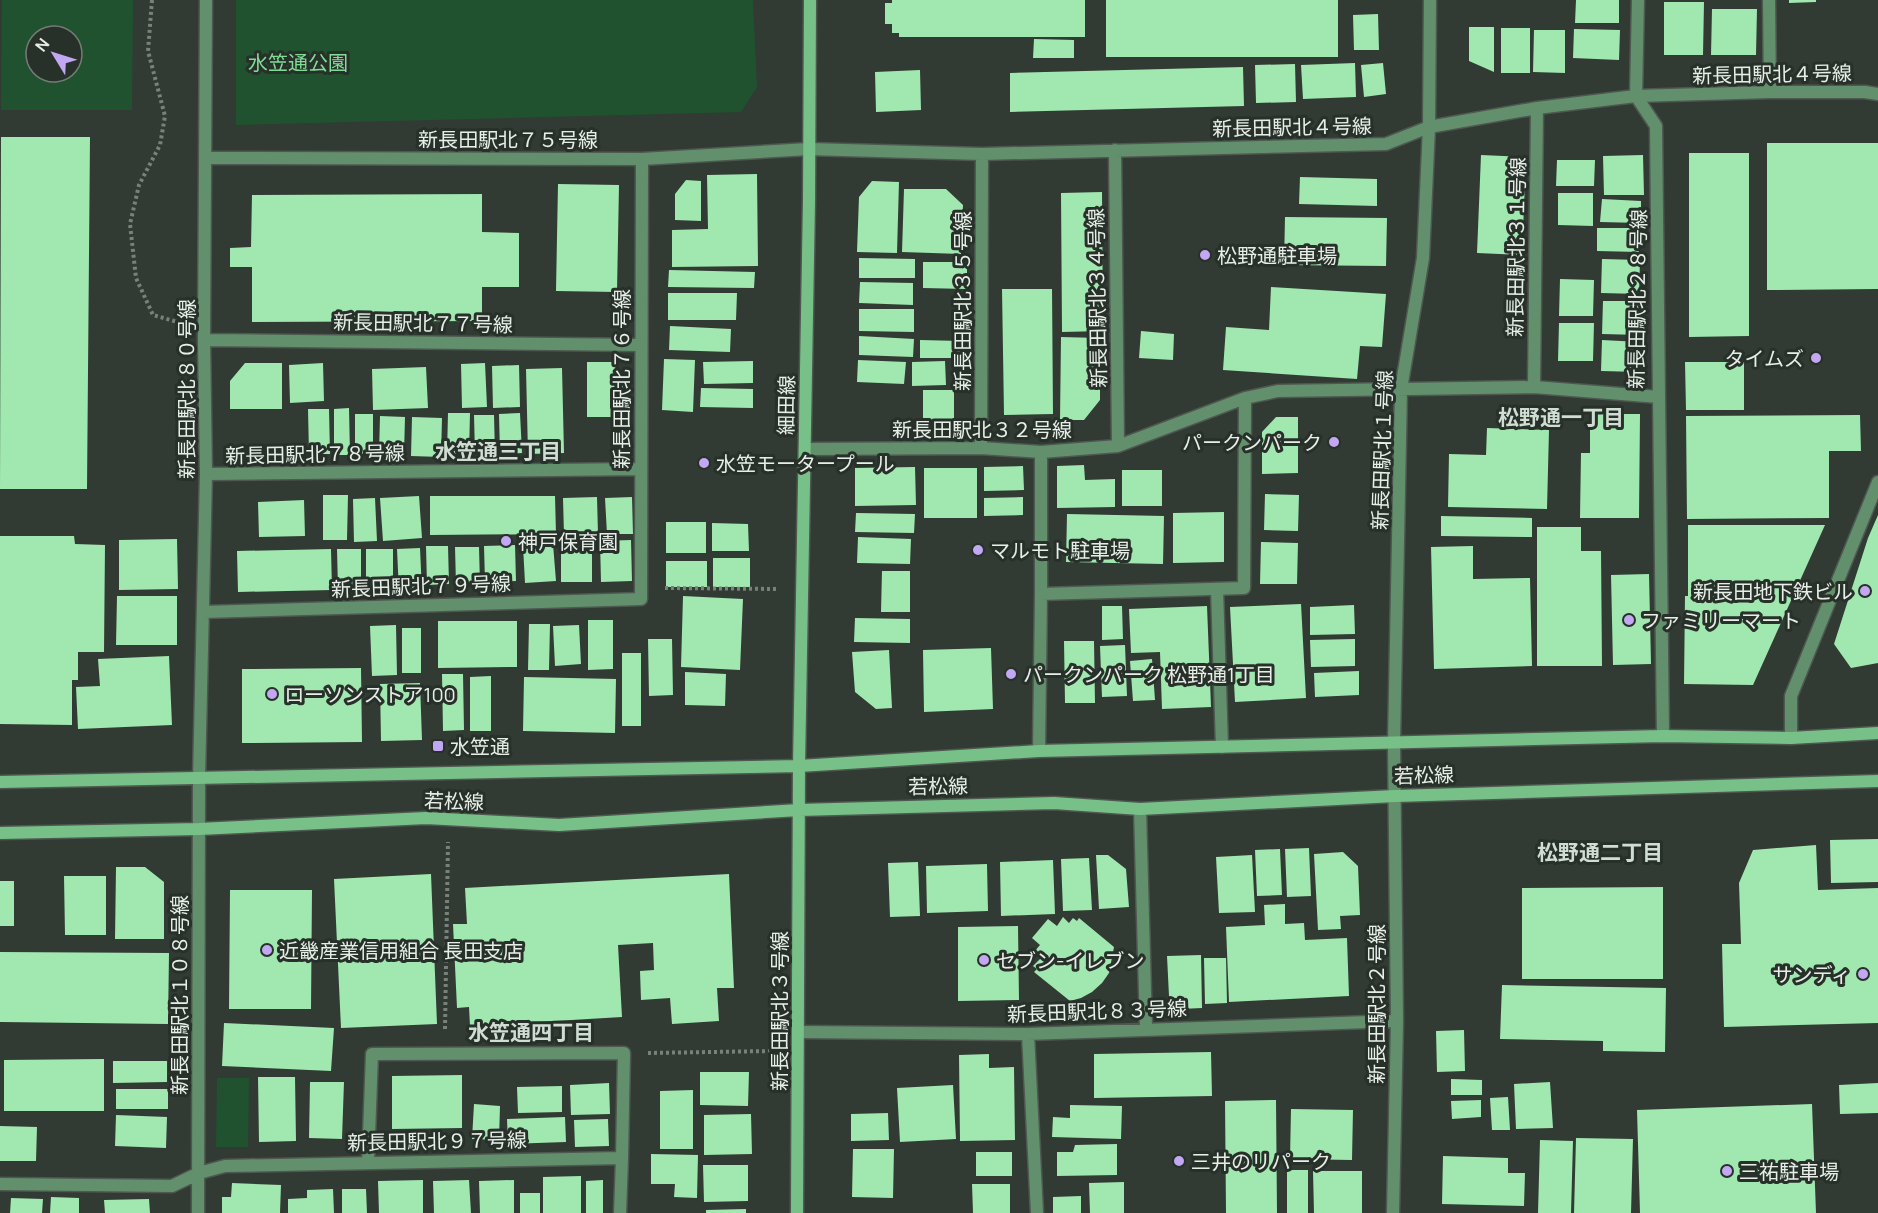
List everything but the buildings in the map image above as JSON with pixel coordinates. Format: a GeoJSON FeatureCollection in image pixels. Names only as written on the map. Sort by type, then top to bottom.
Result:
{"type":"FeatureCollection","features":[{"type":"Feature","properties":{"kind":"street","name":"新長田駅北８０号線"},"geometry":{"type":"LineString","coordinates":[[199,778],[206,474],[204,340],[206,0]]}},
{"type":"Feature","properties":{"kind":"street","name":"細田線"},"geometry":{"type":"LineString","coordinates":[[800,810],[810,0]]}},
{"type":"Feature","properties":{"kind":"street","name":"新長田駅北１号線"},"geometry":{"type":"LineString","coordinates":[[1395,796],[1401,389],[1423,258],[1429,127],[1430,0]]}},
{"type":"Feature","properties":{"kind":"street"},"geometry":{"type":"LineString","coordinates":[[1636,96],[1638,0]]}},
{"type":"Feature","properties":{"kind":"street"},"geometry":{"type":"LineString","coordinates":[[1769,0],[1770,92]]}},
{"type":"Feature","properties":{"kind":"street","name":"新長田駅北４号線"},"geometry":{"type":"LineString","coordinates":[[809,149],[982,154],[1386,144],[1429,127],[1537,108],[1636,96],[1770,92],[1878,94]]}},
{"type":"Feature","properties":{"kind":"street","name":"新長田駅北２８号線"},"geometry":{"type":"LineString","coordinates":[[1401,389],[1534,387],[1659,397],[1656,126],[1636,96]]}},
{"type":"Feature","properties":{"kind":"street","name":"新長田駅北３１号線"},"geometry":{"type":"LineString","coordinates":[[1534,387],[1537,108]]}},
{"type":"Feature","properties":{"kind":"street","name":"新長田駅北７５号線"},"geometry":{"type":"LineString","coordinates":[[205,158],[642,159],[809,149]]}},
{"type":"Feature","properties":{"kind":"street","name":"新長田駅北３４号線"},"geometry":{"type":"LineString","coordinates":[[1115,150],[1118,446]]}},
{"type":"Feature","properties":{"kind":"street","name":"新長田駅北３５号線"},"geometry":{"type":"LineString","coordinates":[[981,447],[982,154]]}},
{"type":"Feature","properties":{"kind":"street","name":"新長田駅北７６号線"},"geometry":{"type":"LineString","coordinates":[[641,594],[642,159]]}},
{"type":"Feature","properties":{"kind":"street","name":"新長田駅北７７号線"},"geometry":{"type":"LineString","coordinates":[[204,340],[641,345]]}},
{"type":"Feature","properties":{"kind":"street","name":"新長田駅北３２号線"},"geometry":{"type":"LineString","coordinates":[[805,448],[981,447],[1041,452],[1118,446],[1245,398],[1278,391],[1401,389]]}},
{"type":"Feature","properties":{"kind":"street"},"geometry":{"type":"LineString","coordinates":[[1659,397],[1663,736]]}},
{"type":"Feature","properties":{"kind":"street"},"geometry":{"type":"LineString","coordinates":[[1041,594],[1244,588],[1245,398]]}},
{"type":"Feature","properties":{"kind":"street"},"geometry":{"type":"LineString","coordinates":[[1038,751],[1041,452]]}},
{"type":"Feature","properties":{"kind":"street","name":"新長田駅北７８号線"},"geometry":{"type":"LineString","coordinates":[[206,474],[640,469]]}},
{"type":"Feature","properties":{"kind":"street"},"geometry":{"type":"LineString","coordinates":[[1791,738],[1791,696],[1878,482]]}},
{"type":"Feature","properties":{"kind":"street"},"geometry":{"type":"LineString","coordinates":[[1217,589],[1222,747]]}},
{"type":"Feature","properties":{"kind":"street","name":"新長田駅北７９号線"},"geometry":{"type":"LineString","coordinates":[[203,612],[641,594]]}},
{"type":"Feature","properties":{"kind":"street","name":"若松線"},"geometry":{"type":"LineString","coordinates":[[0,782],[799,766],[1038,751],[1663,736],[1791,738],[1878,733]]}},
{"type":"Feature","properties":{"kind":"street","name":"新長田駅北１０８号線"},"geometry":{"type":"LineString","coordinates":[[198,1213],[199,778]]}},
{"type":"Feature","properties":{"kind":"street","name":"若松線"},"geometry":{"type":"LineString","coordinates":[[0,833],[199,830],[426,818],[559,825],[800,810],[1053,803],[1140,809],[1395,796],[1878,781]]}},
{"type":"Feature","properties":{"kind":"street","name":"新長田駅北２号線"},"geometry":{"type":"LineString","coordinates":[[1393,1213],[1397,1021],[1395,796]]}},
{"type":"Feature","properties":{"kind":"street"},"geometry":{"type":"LineString","coordinates":[[1140,809],[1146,1029]]}},
{"type":"Feature","properties":{"kind":"street","name":"新長田駅北３号線"},"geometry":{"type":"LineString","coordinates":[[797,1213],[800,810]]}},
{"type":"Feature","properties":{"kind":"street","name":"新長田駅北８３号線"},"geometry":{"type":"LineString","coordinates":[[799,1032],[1028,1034],[1397,1021]]}},
{"type":"Feature","properties":{"kind":"street"},"geometry":{"type":"LineString","coordinates":[[1028,1034],[1037,1213]]}},
{"type":"Feature","properties":{"kind":"street"},"geometry":{"type":"LineString","coordinates":[[368,1162],[372,1054],[624,1053],[620,1213]]}},
{"type":"Feature","properties":{"kind":"street","name":"新長田駅北９７号線"},"geometry":{"type":"LineString","coordinates":[[0,1184],[172,1186],[199,1173],[225,1166],[622,1158]]}},
{"type":"Feature","properties":{"kind":"path"},"geometry":{"type":"LineString","coordinates":[[152,0],[148,51],[165,117],[160,145],[139,185],[130,224],[136,278],[153,315],[185,324]]}},
{"type":"Feature","properties":{"kind":"path"},"geometry":{"type":"LineString","coordinates":[[641,594],[802,590]]}},
{"type":"Feature","properties":{"kind":"path"},"geometry":{"type":"LineString","coordinates":[[444,1054],[448,819]]}},
{"type":"Feature","properties":{"kind":"path"},"geometry":{"type":"LineString","coordinates":[[624,1053],[799,1050]]}},
{"type":"Feature","properties":{"kind":"green space"},"geometry":{"type":"Polygon","coordinates":[[[2,0],[133,0],[132,110],[1,110],[2,0]]]}},
{"type":"Feature","properties":{"kind":"green space","name":"水笠通公園"},"geometry":{"type":"Polygon","coordinates":[[[236,0],[753,0],[757,87],[741,112],[236,125],[236,0]]]}},
{"type":"Feature","properties":{"kind":"green space"},"geometry":{"type":"Polygon","coordinates":[[[217,1078],[249,1078],[248,1147],[216,1147],[217,1078]]]}},
{"type":"Feature","properties":{"kind":"place","name":"松野通駐車場"},"geometry":{"type":"Point","coordinates":[1205,255]}},
{"type":"Feature","properties":{"kind":"place","name":"タイムズ"},"geometry":{"type":"Point","coordinates":[1816,358]}},
{"type":"Feature","properties":{"kind":"place","name":"パークンパーク"},"geometry":{"type":"Point","coordinates":[1334,442]}},
{"type":"Feature","properties":{"kind":"place","name":"水笠モータープール"},"geometry":{"type":"Point","coordinates":[704,463]}},
{"type":"Feature","properties":{"kind":"place","name":"神戸保育園"},"geometry":{"type":"Point","coordinates":[506,541]}},
{"type":"Feature","properties":{"kind":"place","name":"マルモト駐車場"},"geometry":{"type":"Point","coordinates":[978,550]}},
{"type":"Feature","properties":{"kind":"place","name":"新長田地下鉄ビル"},"geometry":{"type":"Point","coordinates":[1865,591]}},
{"type":"Feature","properties":{"kind":"place","name":"ファミリーマート"},"geometry":{"type":"Point","coordinates":[1629,620]}},
{"type":"Feature","properties":{"kind":"place","name":"パークンパーク 松野通1丁目"},"geometry":{"type":"Point","coordinates":[1011,674]}},
{"type":"Feature","properties":{"kind":"place","name":"ローソンストア100"},"geometry":{"type":"Point","coordinates":[272,694]}},
{"type":"Feature","properties":{"kind":"place","name":"水笠通"},"geometry":{"type":"Point","coordinates":[438,746]}},
{"type":"Feature","properties":{"kind":"place","name":"近畿産業信用組合 長田支店"},"geometry":{"type":"Point","coordinates":[267,950]}},
{"type":"Feature","properties":{"kind":"place","name":"セブン-イレブン"},"geometry":{"type":"Point","coordinates":[984,960]}},
{"type":"Feature","properties":{"kind":"place","name":"サンディ"},"geometry":{"type":"Point","coordinates":[1863,974]}},
{"type":"Feature","properties":{"kind":"place","name":"三井のリパーク"},"geometry":{"type":"Point","coordinates":[1179,1161]}},
{"type":"Feature","properties":{"kind":"place","name":"三祐駐車場"},"geometry":{"type":"Point","coordinates":[1727,1171]}},
{"type":"Feature","properties":{"kind":"district","name":"松野通一丁目"},"geometry":{"type":"Point","coordinates":[1561,417]}},
{"type":"Feature","properties":{"kind":"district","name":"水笠通三丁目"},"geometry":{"type":"Point","coordinates":[498,451]}},
{"type":"Feature","properties":{"kind":"district","name":"松野通二丁目"},"geometry":{"type":"Point","coordinates":[1600,852]}},
{"type":"Feature","properties":{"kind":"district","name":"水笠通四丁目"},"geometry":{"type":"Point","coordinates":[531,1032]}}]}
